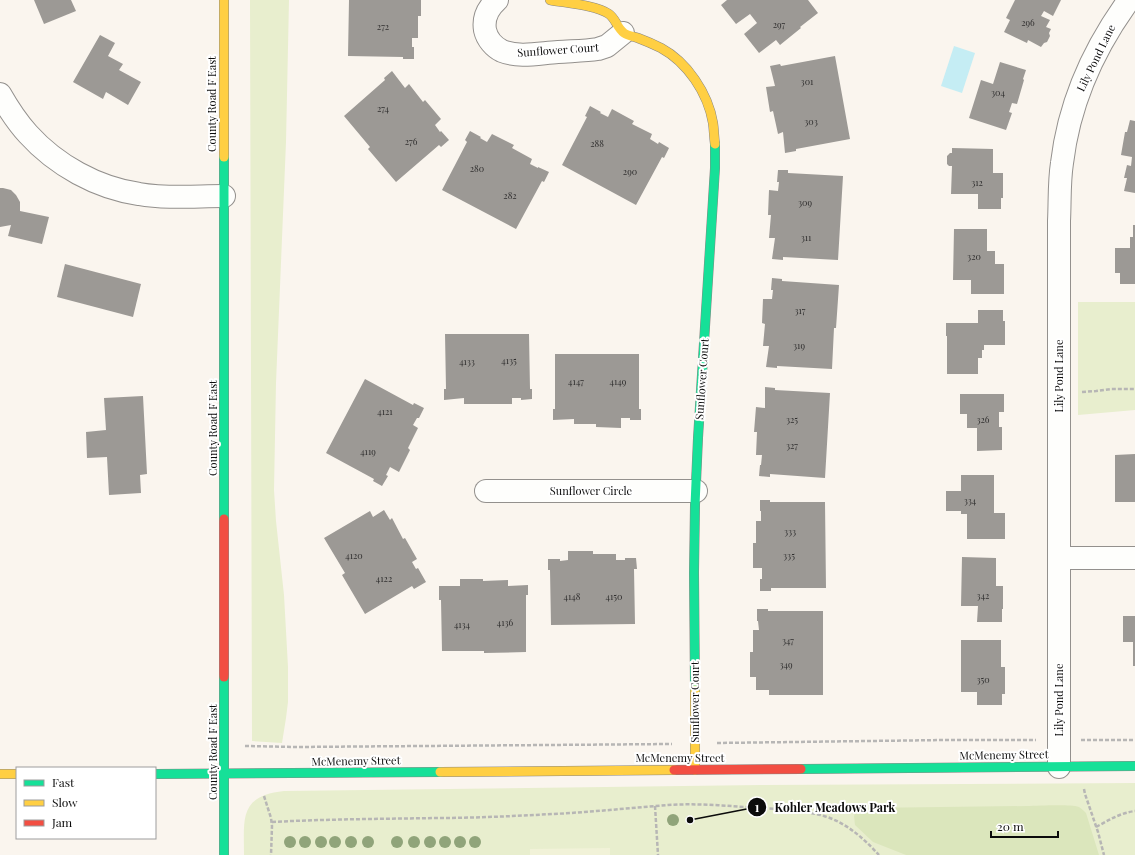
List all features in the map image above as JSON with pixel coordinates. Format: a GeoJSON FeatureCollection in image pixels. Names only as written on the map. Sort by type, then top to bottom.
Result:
{"type":"FeatureCollection","features":[{"type":"Feature","properties":{"kind":"street","name":"County Road F East"},"geometry":{"type":"LineString","coordinates":[[224,0],[224,855]]}},
{"type":"Feature","properties":{"kind":"street","name":"Sunflower Court"},"geometry":{"type":"LineString","coordinates":[[497,0],[487,12],[485,27],[486,34],[490,41],[501,50],[508,53],[522,54],[598,49],[607,46],[623,33],[653,44],[670,54],[692,75],[702,92],[710,111],[715,142],[715,168],[696,490],[694,555],[695,770]]}},
{"type":"Feature","properties":{"kind":"street"},"geometry":{"type":"LineString","coordinates":[[550,0],[594,8],[605,12],[615,20],[623,33]]}},
{"type":"Feature","properties":{"kind":"street","name":"Lily Pond Lane"},"geometry":{"type":"LineString","coordinates":[[1059,767],[1059,392],[1060,192],[1062,164],[1064,147],[1072,113],[1086,74],[1110,27],[1129,0]]}},
{"type":"Feature","properties":{"kind":"street"},"geometry":{"type":"LineString","coordinates":[[0,94],[9,110],[28,134],[49,154],[76,173],[106,186],[138,194],[170,197],[224,196]]}},
{"type":"Feature","properties":{"kind":"street","name":"Sunflower Circle"},"geometry":{"type":"LineString","coordinates":[[486,491],[696,490]]}},
{"type":"Feature","properties":{"kind":"street"},"geometry":{"type":"LineString","coordinates":[[1059,558],[1135,558]]}},
{"type":"Feature","properties":{"kind":"street","name":"McMenemy Street"},"geometry":{"type":"LineString","coordinates":[[156,774],[1135,766]]}},
{"type":"Feature","properties":{"kind":"street"},"geometry":{"type":"LineString","coordinates":[[0,774],[16,774]]}},
{"type":"Feature","properties":{"kind":"path"},"geometry":{"type":"LineString","coordinates":[[1059,392],[1135,389]]}},
{"type":"Feature","properties":{"kind":"path"},"geometry":{"type":"LineString","coordinates":[[719,743],[1027,740]]}},
{"type":"Feature","properties":{"kind":"path"},"geometry":{"type":"LineString","coordinates":[[1085,740],[1135,740]]}},
{"type":"Feature","properties":{"kind":"path"},"geometry":{"type":"LineString","coordinates":[[248,746],[296,747],[670,744]]}},
{"type":"Feature","properties":{"kind":"path"},"geometry":{"type":"LineString","coordinates":[[1084,785],[1085,794],[1104,855]]}},
{"type":"Feature","properties":{"kind":"path"},"geometry":{"type":"LineString","coordinates":[[265,800],[272,822],[271,855]]}},
{"type":"Feature","properties":{"kind":"path"},"geometry":{"type":"LineString","coordinates":[[272,822],[356,819],[462,818],[602,811],[655,806],[712,805],[781,809],[812,813],[829,818],[848,826],[864,839],[879,855]]}},
{"type":"Feature","properties":{"kind":"path"},"geometry":{"type":"LineString","coordinates":[[655,806],[658,855]]}},
{"type":"Feature","properties":{"kind":"path"},"geometry":{"type":"LineString","coordinates":[[1096,826],[1124,813],[1135,811]]}},
{"type":"Feature","properties":{"kind":"green space"},"geometry":{"type":"Polygon","coordinates":[[[250,0],[289,0],[286,142],[276,383],[274,490],[284,595],[288,667],[288,702],[282,743],[252,741],[250,0]]]}},
{"type":"Feature","properties":{"kind":"green space"},"geometry":{"type":"Polygon","coordinates":[[[1078,302],[1135,302],[1135,410],[1078,415],[1078,302]]]}},
{"type":"Feature","properties":{"kind":"green space"},"geometry":{"type":"Polygon","coordinates":[[[1135,783],[1135,855],[244,855],[244,830],[247,811],[259,798],[284,791],[761,785],[1135,783]]]}},
{"type":"Feature","properties":{"kind":"green space"},"geometry":{"type":"Polygon","coordinates":[[[1061,805],[1079,807],[1086,813],[1099,855],[906,855],[873,842],[855,825],[854,816],[856,811],[864,808],[1061,805]]]}},
{"type":"Feature","properties":{"kind":"green space"},"geometry":{"type":"Polygon","coordinates":[[[610,848],[610,855],[530,855],[530,849],[610,848]]]}},
{"type":"Feature","properties":{"kind":"water"},"geometry":{"type":"Polygon","coordinates":[[[954,46],[975,53],[962,93],[941,86],[954,46]]]}},
{"type":"Feature","properties":{"kind":"building"},"geometry":{"type":"Polygon","coordinates":[[[34,0],[71,0],[76,11],[44,24],[34,0]]]}},
{"type":"Feature","properties":{"kind":"building"},"geometry":{"type":"Polygon","coordinates":[[[349,0],[421,0],[421,16],[418,16],[418,38],[412,38],[414,59],[403,59],[403,57],[348,56],[349,0]]]}},
{"type":"Feature","properties":{"kind":"building"},"geometry":{"type":"Polygon","coordinates":[[[727,0],[808,0],[818,13],[780,45],[776,40],[759,53],[744,34],[757,23],[750,14],[736,24],[721,5],[727,0]]]}},
{"type":"Feature","properties":{"kind":"building"},"geometry":{"type":"Polygon","coordinates":[[[1015,0],[1061,0],[1053,16],[1044,11],[1041,16],[1050,20],[1046,27],[1051,29],[1047,42],[1041,47],[1028,40],[1027,43],[1004,32],[1010,20],[1006,18],[1015,0]]]}},
{"type":"Feature","properties":{"kind":"building"},"geometry":{"type":"Polygon","coordinates":[[[100,35],[115,43],[108,56],[123,64],[119,70],[141,82],[128,105],[106,92],[103,99],[73,82],[100,35]]]}},
{"type":"Feature","properties":{"kind":"building"},"geometry":{"type":"Polygon","coordinates":[[[835,56],[850,139],[796,149],[796,151],[785,153],[783,132],[778,134],[773,111],[770,112],[766,87],[775,86],[770,66],[780,64],[781,66],[835,56]]]}},
{"type":"Feature","properties":{"kind":"building"},"geometry":{"type":"Polygon","coordinates":[[[1000,62],[1026,70],[1017,104],[1012,103],[1009,112],[1012,113],[1006,130],[969,118],[981,80],[993,84],[1000,62]]]}},
{"type":"Feature","properties":{"kind":"building"},"geometry":{"type":"Polygon","coordinates":[[[392,71],[405,88],[409,84],[423,102],[425,100],[441,119],[435,125],[449,140],[441,147],[439,145],[396,182],[368,149],[370,147],[344,116],[385,80],[384,78],[392,71]]]}},
{"type":"Feature","properties":{"kind":"building"},"geometry":{"type":"Polygon","coordinates":[[[590,106],[608,117],[612,109],[634,121],[632,124],[652,134],[650,139],[669,148],[664,158],[662,157],[636,205],[562,165],[587,117],[585,116],[590,106]]]}},
{"type":"Feature","properties":{"kind":"building"},"geometry":{"type":"Polygon","coordinates":[[[1130,120],[1135,121],[1135,193],[1124,191],[1127,178],[1124,178],[1127,165],[1131,166],[1132,157],[1121,155],[1125,132],[1127,132],[1130,120]]]}},
{"type":"Feature","properties":{"kind":"building"},"geometry":{"type":"Polygon","coordinates":[[[470,131],[487,142],[492,134],[514,145],[512,148],[532,159],[530,164],[549,172],[544,182],[542,181],[516,229],[442,190],[467,142],[465,140],[470,131]]]}},
{"type":"Feature","properties":{"kind":"building"},"geometry":{"type":"Polygon","coordinates":[[[952,148],[993,149],[993,173],[1003,173],[1003,198],[1001,198],[1001,209],[978,209],[978,194],[951,194],[952,166],[947,164],[947,156],[952,153],[952,148]]]}},
{"type":"Feature","properties":{"kind":"building"},"geometry":{"type":"Polygon","coordinates":[[[778,170],[788,170],[788,173],[843,176],[838,260],[783,257],[783,260],[772,259],[775,238],[769,238],[771,215],[768,215],[769,190],[778,191],[778,170]]]}},
{"type":"Feature","properties":{"kind":"building"},"geometry":{"type":"Polygon","coordinates":[[[0,188],[11,190],[16,195],[20,202],[20,211],[49,217],[42,244],[8,236],[11,225],[0,227],[0,188]]]}},
{"type":"Feature","properties":{"kind":"building"},"geometry":{"type":"Polygon","coordinates":[[[1133,225],[1135,225],[1135,284],[1120,284],[1120,273],[1115,273],[1115,248],[1130,248],[1130,237],[1133,237],[1133,225]]]}},
{"type":"Feature","properties":{"kind":"building"},"geometry":{"type":"Polygon","coordinates":[[[954,229],[987,229],[987,251],[995,251],[995,264],[1004,264],[1004,294],[971,294],[971,280],[953,280],[954,229]]]}},
{"type":"Feature","properties":{"kind":"building"},"geometry":{"type":"Polygon","coordinates":[[[65,264],[141,284],[133,317],[57,297],[65,264]]]}},
{"type":"Feature","properties":{"kind":"building"},"geometry":{"type":"Polygon","coordinates":[[[772,278],[782,279],[782,281],[839,285],[836,328],[834,328],[832,369],[777,366],[777,368],[766,367],[769,346],[763,346],[765,324],[762,323],[763,299],[772,299],[772,278]]]}},
{"type":"Feature","properties":{"kind":"building"},"geometry":{"type":"Polygon","coordinates":[[[978,310],[1003,310],[1003,321],[1005,321],[1005,345],[984,345],[984,350],[982,350],[982,358],[978,358],[978,374],[947,374],[946,323],[978,323],[978,310]]]}},
{"type":"Feature","properties":{"kind":"building"},"geometry":{"type":"Polygon","coordinates":[[[445,334],[529,334],[530,389],[532,389],[532,399],[521,400],[521,398],[512,398],[512,404],[464,404],[464,398],[444,400],[444,389],[446,389],[445,334]]]}},
{"type":"Feature","properties":{"kind":"building"},"geometry":{"type":"Polygon","coordinates":[[[555,354],[639,354],[639,409],[641,409],[641,420],[621,418],[621,428],[596,427],[596,424],[574,424],[574,419],[553,420],[553,409],[555,409],[555,354]]]}},
{"type":"Feature","properties":{"kind":"building"},"geometry":{"type":"Polygon","coordinates":[[[365,379],[413,405],[414,403],[424,408],[419,418],[417,418],[413,425],[418,428],[408,448],[410,450],[399,472],[390,467],[386,475],[388,476],[382,486],[373,481],[374,479],[326,453],[365,379]]]}},
{"type":"Feature","properties":{"kind":"building"},"geometry":{"type":"Polygon","coordinates":[[[765,387],[775,388],[775,390],[830,393],[825,478],[770,474],[770,477],[759,476],[762,455],[756,455],[757,432],[754,432],[756,407],[765,408],[765,387]]]}},
{"type":"Feature","properties":{"kind":"building"},"geometry":{"type":"Polygon","coordinates":[[[960,394],[1004,394],[1004,412],[999,412],[999,427],[1002,427],[1002,450],[977,451],[977,428],[967,428],[967,414],[960,414],[960,394]]]}},
{"type":"Feature","properties":{"kind":"building"},"geometry":{"type":"Polygon","coordinates":[[[143,396],[147,474],[140,475],[141,493],[109,495],[107,457],[87,458],[86,432],[106,430],[104,398],[143,396]]]}},
{"type":"Feature","properties":{"kind":"building"},"geometry":{"type":"Polygon","coordinates":[[[1135,454],[1135,502],[1115,502],[1115,455],[1135,454]]]}},
{"type":"Feature","properties":{"kind":"building"},"geometry":{"type":"Polygon","coordinates":[[[961,475],[994,475],[994,513],[1005,513],[1005,539],[967,539],[967,514],[961,514],[961,511],[946,511],[946,491],[961,491],[961,475]]]}},
{"type":"Feature","properties":{"kind":"building"},"geometry":{"type":"Polygon","coordinates":[[[760,500],[770,500],[770,502],[825,502],[826,588],[771,588],[771,591],[760,591],[762,568],[753,568],[753,543],[756,543],[756,521],[761,521],[760,500]]]}},
{"type":"Feature","properties":{"kind":"building"},"geometry":{"type":"Polygon","coordinates":[[[384,510],[390,520],[392,518],[403,539],[405,538],[417,559],[412,562],[416,569],[418,568],[426,582],[414,589],[412,586],[365,614],[342,575],[345,573],[324,538],[370,511],[373,517],[384,510]]]}},
{"type":"Feature","properties":{"kind":"building"},"geometry":{"type":"Polygon","coordinates":[[[568,551],[593,551],[593,554],[616,554],[616,560],[636,558],[637,569],[634,569],[635,624],[551,625],[550,570],[548,570],[548,559],[560,559],[560,561],[568,560],[568,551]]]}},
{"type":"Feature","properties":{"kind":"building"},"geometry":{"type":"Polygon","coordinates":[[[962,557],[996,558],[996,586],[1003,586],[1002,622],[977,622],[978,606],[961,606],[962,557]]]}},
{"type":"Feature","properties":{"kind":"building"},"geometry":{"type":"Polygon","coordinates":[[[460,579],[483,579],[483,581],[508,580],[508,586],[528,585],[528,595],[526,595],[526,652],[484,653],[484,651],[442,651],[441,600],[439,600],[439,586],[460,586],[460,579]]]}},
{"type":"Feature","properties":{"kind":"building"},"geometry":{"type":"Polygon","coordinates":[[[757,609],[768,609],[768,611],[823,611],[823,695],[769,695],[769,690],[756,690],[756,677],[750,677],[750,652],[753,652],[753,630],[759,630],[757,609]]]}},
{"type":"Feature","properties":{"kind":"building"},"geometry":{"type":"Polygon","coordinates":[[[1123,616],[1135,616],[1135,666],[1133,666],[1133,642],[1123,642],[1123,616]]]}},
{"type":"Feature","properties":{"kind":"building"},"geometry":{"type":"Polygon","coordinates":[[[961,640],[1001,640],[1001,667],[1005,667],[1005,694],[1002,694],[1002,705],[977,705],[977,692],[961,692],[961,640]]]}},
{"type":"Feature","properties":{"kind":"traffic: fast"},"geometry":{"type":"LineString","coordinates":[[695,690],[695,505],[715,168],[715,144]]}},
{"type":"Feature","properties":{"kind":"traffic: fast"},"geometry":{"type":"LineString","coordinates":[[224,157],[224,519]]}},
{"type":"Feature","properties":{"kind":"traffic: fast"},"geometry":{"type":"LineString","coordinates":[[224,677],[224,855]]}},
{"type":"Feature","properties":{"kind":"traffic: fast"},"geometry":{"type":"LineString","coordinates":[[801,769],[1135,766]]}},
{"type":"Feature","properties":{"kind":"traffic: fast"},"geometry":{"type":"LineString","coordinates":[[156,774],[440,772]]}},
{"type":"Feature","properties":{"kind":"traffic: slow"},"geometry":{"type":"LineString","coordinates":[[224,0],[224,157]]}},
{"type":"Feature","properties":{"kind":"traffic: slow"},"geometry":{"type":"LineString","coordinates":[[550,0],[597,8],[609,14],[620,29],[627,35],[644,40],[661,48],[679,61],[695,80],[706,101],[713,123],[715,144]]}},
{"type":"Feature","properties":{"kind":"traffic: slow"},"geometry":{"type":"LineString","coordinates":[[695,690],[695,770]]}},
{"type":"Feature","properties":{"kind":"traffic: slow"},"geometry":{"type":"LineString","coordinates":[[440,772],[674,770]]}},
{"type":"Feature","properties":{"kind":"traffic: slow"},"geometry":{"type":"LineString","coordinates":[[0,774],[16,774]]}},
{"type":"Feature","properties":{"kind":"traffic: jam"},"geometry":{"type":"LineString","coordinates":[[224,519],[224,677]]}},
{"type":"Feature","properties":{"kind":"traffic: jam"},"geometry":{"type":"LineString","coordinates":[[674,770],[801,769]]}},
{"type":"Feature","properties":{"kind":"place","name":"Kohler Meadows Park"},"geometry":{"type":"Point","coordinates":[690,820]}}]}
